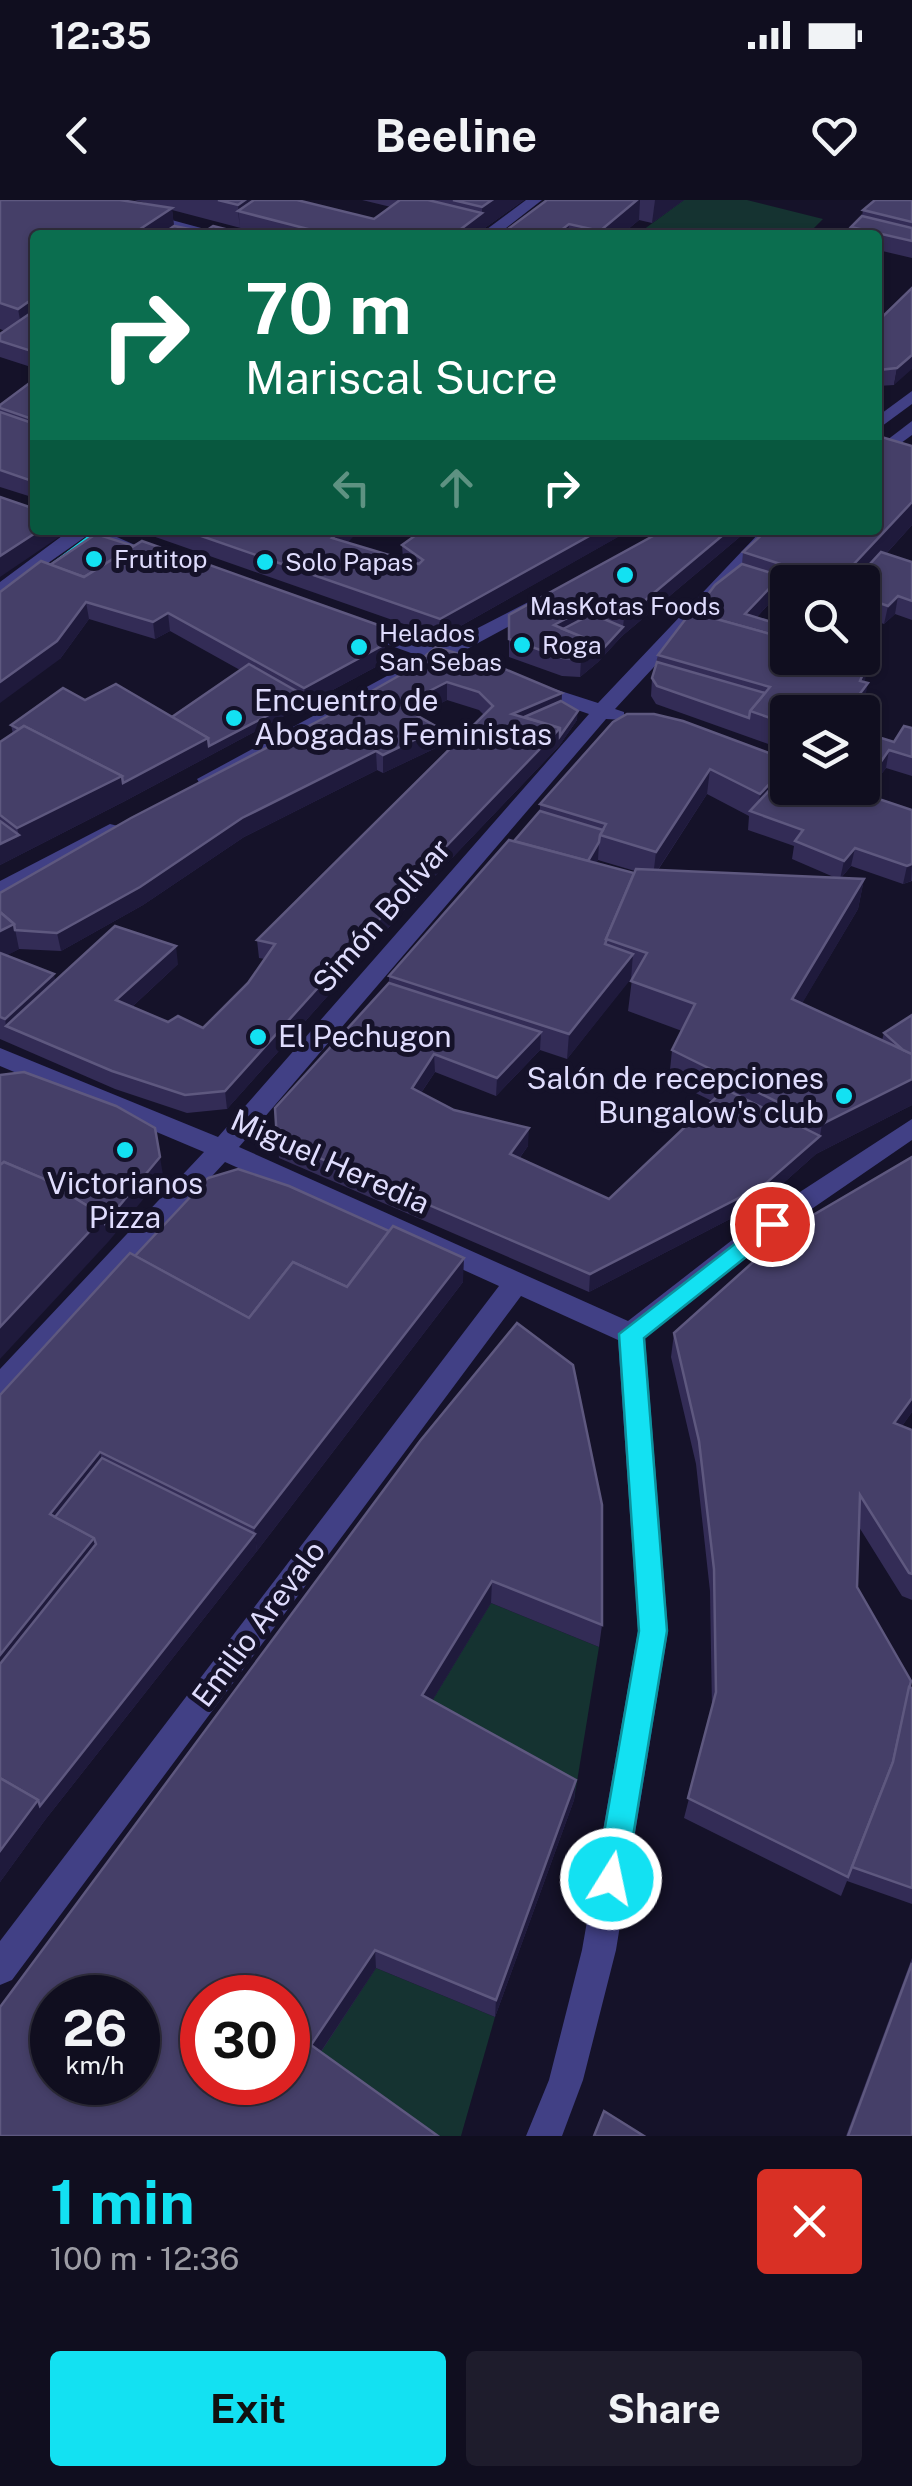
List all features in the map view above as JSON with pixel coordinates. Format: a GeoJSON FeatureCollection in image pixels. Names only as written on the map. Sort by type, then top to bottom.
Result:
{"type":"FeatureCollection","features":[{"type":"Feature","properties":{"kind":"street"},"geometry":{"type":"LineString","coordinates":[[80,200],[198,230]]}},
{"type":"Feature","properties":{"kind":"street"},"geometry":{"type":"LineString","coordinates":[[495,230],[535,200]]}},
{"type":"Feature","properties":{"kind":"street"},"geometry":{"type":"LineString","coordinates":[[887,417],[912,396]]}},
{"type":"Feature","properties":{"kind":"street"},"geometry":{"type":"LineString","coordinates":[[882,452],[912,426]]}},
{"type":"Feature","properties":{"kind":"street"},"geometry":{"type":"LineString","coordinates":[[0,591],[76,535]]}},
{"type":"Feature","properties":{"kind":"street"},"geometry":{"type":"LineString","coordinates":[[97,535],[148,553]]}},
{"type":"Feature","properties":{"kind":"street","name":"Simón Bolívar"},"geometry":{"type":"LineString","coordinates":[[0,1388],[221,1150],[602,712],[767,535]]}},
{"type":"Feature","properties":{"kind":"street"},"geometry":{"type":"LineString","coordinates":[[192,787],[556,593]]}},
{"type":"Feature","properties":{"kind":"street"},"geometry":{"type":"LineString","coordinates":[[329,617],[474,668]]}},
{"type":"Feature","properties":{"kind":"street"},"geometry":{"type":"LineString","coordinates":[[511,680],[636,723]]}},
{"type":"Feature","properties":{"kind":"street"},"geometry":{"type":"LineString","coordinates":[[0,890],[122,824]]}},
{"type":"Feature","properties":{"kind":"street","name":"Miguel Heredia"},"geometry":{"type":"LineString","coordinates":[[0,1056],[518,1280],[632,1334]]}},
{"type":"Feature","properties":{"kind":"street"},"geometry":{"type":"LineString","coordinates":[[544,2136],[566,2080],[599,1950],[653,1631],[632,1334],[772,1224],[912,1128]]}},
{"type":"Feature","properties":{"kind":"street","name":"Emilio Arevalo"},"geometry":{"type":"LineString","coordinates":[[0,1968],[518,1280]]}},
{"type":"Feature","properties":{"kind":"green space"},"geometry":{"type":"Polygon","coordinates":[[[684,200],[747,200],[823,219],[812,230],[643,230],[684,200]]]}},
{"type":"Feature","properties":{"kind":"green space"},"geometry":{"type":"Polygon","coordinates":[[[491,1603],[599,1647],[574,1800],[423,1716],[491,1603]]]}},
{"type":"Feature","properties":{"kind":"green space"},"geometry":{"type":"Polygon","coordinates":[[[376,1968],[495,2017],[461,2136],[417,2136],[314,2062],[376,1968]]]}},
{"type":"Feature","properties":{"kind":"building"},"geometry":{"type":"Polygon","coordinates":[[[0,200],[120,200],[172,208],[139,230],[30,230],[30,301],[18,309],[0,303],[0,200]]]}},
{"type":"Feature","properties":{"kind":"building"},"geometry":{"type":"Polygon","coordinates":[[[218,200],[245,200],[238,205],[218,200]]]}},
{"type":"Feature","properties":{"kind":"building"},"geometry":{"type":"Polygon","coordinates":[[[254,200],[297,200],[374,219],[400,200],[428,200],[482,213],[460,230],[312,230],[238,211],[254,200]]]}},
{"type":"Feature","properties":{"kind":"building"},"geometry":{"type":"Polygon","coordinates":[[[453,200],[492,200],[482,207],[453,200]]]}},
{"type":"Feature","properties":{"kind":"building"},"geometry":{"type":"Polygon","coordinates":[[[547,200],[637,200],[601,230],[569,224],[561,230],[507,230],[547,200]]]}},
{"type":"Feature","properties":{"kind":"building"},"geometry":{"type":"Polygon","coordinates":[[[875,200],[912,200],[912,222],[863,210],[875,200]]]}},
{"type":"Feature","properties":{"kind":"building"},"geometry":{"type":"Polygon","coordinates":[[[862,216],[912,228],[912,241],[882,234],[882,230],[851,227],[862,216]]]}},
{"type":"Feature","properties":{"kind":"building"},"geometry":{"type":"Polygon","coordinates":[[[912,288],[912,355],[897,368],[882,370],[882,317],[912,288]]]}},
{"type":"Feature","properties":{"kind":"building"},"geometry":{"type":"Polygon","coordinates":[[[30,313],[30,349],[0,341],[0,334],[30,313]]]}},
{"type":"Feature","properties":{"kind":"building"},"geometry":{"type":"Polygon","coordinates":[[[30,383],[30,418],[0,405],[30,383]]]}},
{"type":"Feature","properties":{"kind":"building"},"geometry":{"type":"Polygon","coordinates":[[[0,412],[30,422],[30,480],[0,470],[0,412]]]}},
{"type":"Feature","properties":{"kind":"building"},"geometry":{"type":"Polygon","coordinates":[[[882,437],[912,446],[912,502],[882,534],[882,437]]]}},
{"type":"Feature","properties":{"kind":"building"},"geometry":{"type":"Polygon","coordinates":[[[0,497],[30,507],[32,535],[0,556],[0,497]]]}},
{"type":"Feature","properties":{"kind":"building"},"geometry":{"type":"Polygon","coordinates":[[[95,535],[134,546],[84,577],[50,565],[95,535]]]}},
{"type":"Feature","properties":{"kind":"building"},"geometry":{"type":"Polygon","coordinates":[[[198,535],[335,535],[332,538],[419,564],[423,560],[402,545],[416,535],[591,535],[440,619],[198,535]]]}},
{"type":"Feature","properties":{"kind":"building"},"geometry":{"type":"Polygon","coordinates":[[[655,535],[723,535],[624,618],[592,605],[554,625],[600,644],[581,659],[563,658],[509,639],[509,615],[655,535]]]}},
{"type":"Feature","properties":{"kind":"building"},"geometry":{"type":"Polygon","coordinates":[[[762,535],[881,535],[853,565],[784,565],[743,552],[762,535]]]}},
{"type":"Feature","properties":{"kind":"building"},"geometry":{"type":"Polygon","coordinates":[[[142,541],[381,626],[385,644],[304,688],[168,613],[153,622],[86,602],[57,641],[0,682],[0,592],[41,561],[84,577],[142,541]]]}},
{"type":"Feature","properties":{"kind":"building"},"geometry":{"type":"Polygon","coordinates":[[[881,552],[912,562],[912,601],[898,596],[888,606],[880,603],[880,565],[869,565],[881,552]]]}},
{"type":"Feature","properties":{"kind":"building"},"geometry":{"type":"Polygon","coordinates":[[[742,564],[770,573],[770,588],[745,614],[770,622],[770,634],[694,613],[715,585],[742,564]]]}},
{"type":"Feature","properties":{"kind":"building"},"geometry":{"type":"Polygon","coordinates":[[[691,612],[770,634],[770,675],[863,675],[860,681],[868,683],[859,695],[770,695],[770,718],[750,711],[770,687],[658,655],[691,612]]]}},
{"type":"Feature","properties":{"kind":"building"},"geometry":{"type":"Polygon","coordinates":[[[592,614],[623,627],[599,653],[600,644],[563,629],[592,614]]]}},
{"type":"Feature","properties":{"kind":"building"},"geometry":{"type":"Polygon","coordinates":[[[436,647],[495,665],[562,693],[512,714],[560,728],[431,862],[225,1091],[185,1095],[112,1071],[6,1026],[115,926],[176,946],[116,1000],[168,1022],[178,1016],[203,1028],[248,983],[275,944],[257,940],[493,706],[479,692],[447,682],[400,706],[439,728],[383,755],[376,751],[242,818],[140,887],[57,933],[15,930],[14,924],[0,912],[0,893],[131,818],[326,717],[409,670],[436,647]]]}},
{"type":"Feature","properties":{"kind":"building"},"geometry":{"type":"Polygon","coordinates":[[[657,662],[765,693],[749,718],[657,686],[652,678],[657,662]]]}},
{"type":"Feature","properties":{"kind":"building","name":"Encuentro de Abogadas Feministas"},"geometry":{"type":"Polygon","coordinates":[[[249,664],[305,696],[209,746],[208,738],[172,717],[249,664]]]}},
{"type":"Feature","properties":{"kind":"building"},"geometry":{"type":"Polygon","coordinates":[[[116,684],[208,738],[123,783],[122,776],[24,726],[19,729],[11,725],[63,688],[85,700],[116,684]]]}},
{"type":"Feature","properties":{"kind":"building"},"geometry":{"type":"Polygon","coordinates":[[[561,701],[578,711],[560,736],[560,728],[524,717],[561,701]]]}},
{"type":"Feature","properties":{"kind":"building"},"geometry":{"type":"Polygon","coordinates":[[[627,714],[654,714],[770,753],[770,783],[760,794],[710,769],[656,852],[600,835],[606,824],[540,804],[613,722],[627,714]]]}},
{"type":"Feature","properties":{"kind":"building"},"geometry":{"type":"Polygon","coordinates":[[[24,726],[122,776],[17,828],[0,815],[0,742],[24,726]]]}},
{"type":"Feature","properties":{"kind":"building"},"geometry":{"type":"Polygon","coordinates":[[[904,726],[912,728],[912,757],[889,750],[880,763],[880,738],[894,742],[904,726]]]}},
{"type":"Feature","properties":{"kind":"building"},"geometry":{"type":"Polygon","coordinates":[[[770,789],[770,805],[880,805],[880,799],[912,810],[912,864],[907,866],[855,848],[844,861],[795,841],[803,830],[750,811],[770,789]]]}},
{"type":"Feature","properties":{"kind":"building"},"geometry":{"type":"Polygon","coordinates":[[[540,811],[603,830],[588,861],[514,841],[540,811]]]}},
{"type":"Feature","properties":{"kind":"building"},"geometry":{"type":"Polygon","coordinates":[[[0,821],[19,835],[0,844],[0,821]]]}},
{"type":"Feature","properties":{"kind":"building"},"geometry":{"type":"Polygon","coordinates":[[[509,840],[634,873],[605,944],[633,954],[569,1034],[389,976],[509,840]]]}},
{"type":"Feature","properties":{"kind":"building"},"geometry":{"type":"Polygon","coordinates":[[[636,869],[864,879],[792,999],[912,1054],[912,1079],[822,1124],[672,1050],[695,1004],[631,981],[647,953],[606,939],[636,869]]]}},
{"type":"Feature","properties":{"kind":"building"},"geometry":{"type":"Polygon","coordinates":[[[0,912],[14,924],[0,931],[0,912]]]}},
{"type":"Feature","properties":{"kind":"building"},"geometry":{"type":"Polygon","coordinates":[[[0,953],[54,974],[5,1019],[0,1017],[0,953]]]}},
{"type":"Feature","properties":{"kind":"building"},"geometry":{"type":"Polygon","coordinates":[[[389,983],[541,1032],[497,1078],[434,1054],[412,1088],[454,1110],[529,1128],[510,1154],[609,1199],[725,1089],[820,1136],[764,1185],[590,1274],[277,1140],[275,1108],[389,983]]]}},
{"type":"Feature","properties":{"kind":"building"},"geometry":{"type":"Polygon","coordinates":[[[912,1015],[912,1054],[884,1033],[912,1015]]]}},
{"type":"Feature","properties":{"kind":"building"},"geometry":{"type":"Polygon","coordinates":[[[24,1072],[116,1106],[155,1128],[160,1157],[105,1223],[104,1216],[42,1178],[4,1162],[0,1165],[0,1075],[24,1072]]]}},
{"type":"Feature","properties":{"kind":"building"},"geometry":{"type":"Polygon","coordinates":[[[912,1157],[912,1398],[894,1423],[912,1430],[912,1574],[860,1495],[857,1587],[911,1681],[893,1762],[848,1877],[688,1798],[716,1692],[714,1569],[699,1441],[674,1333],[791,1228],[912,1157]]]}},
{"type":"Feature","properties":{"kind":"building"},"geometry":{"type":"Polygon","coordinates":[[[4,1162],[42,1178],[104,1216],[0,1327],[0,1165],[4,1162]]]}},
{"type":"Feature","properties":{"kind":"building"},"geometry":{"type":"Polygon","coordinates":[[[238,1169],[289,1186],[389,1231],[347,1287],[293,1262],[249,1318],[135,1256],[208,1178],[238,1169]]]}},
{"type":"Feature","properties":{"kind":"building"},"geometry":{"type":"Polygon","coordinates":[[[393,1226],[464,1258],[254,1528],[100,1452],[50,1514],[94,1538],[0,1655],[0,1395],[130,1253],[249,1318],[293,1262],[347,1287],[393,1226]]]}},
{"type":"Feature","properties":{"kind":"building"},"geometry":{"type":"Polygon","coordinates":[[[517,1323],[573,1365],[602,1505],[602,1625],[492,1581],[422,1695],[576,1780],[496,2000],[375,1950],[311,2045],[438,2136],[0,2136],[0,2007],[420,1441],[517,1323]]]}},
{"type":"Feature","properties":{"kind":"building"},"geometry":{"type":"Polygon","coordinates":[[[102,1458],[255,1534],[40,1806],[38,1800],[0,1778],[0,1664],[96,1544],[94,1538],[55,1517],[102,1458]]]}},
{"type":"Feature","properties":{"kind":"building"},"geometry":{"type":"Polygon","coordinates":[[[909,1687],[912,1888],[852,1867],[893,1762],[909,1687]]]}},
{"type":"Feature","properties":{"kind":"building"},"geometry":{"type":"Polygon","coordinates":[[[0,1778],[38,1800],[0,1851],[0,1778]]]}},
{"type":"Feature","properties":{"kind":"building"},"geometry":{"type":"Polygon","coordinates":[[[912,1963],[912,2136],[848,2136],[912,1963]]]}},
{"type":"Feature","properties":{"kind":"building"},"geometry":{"type":"Polygon","coordinates":[[[604,2111],[644,2136],[594,2136],[604,2111]]]}},
{"type":"Feature","properties":{"kind":"tram line"},"geometry":{"type":"LineString","coordinates":[[0,603],[91,535]]}},
{"type":"Feature","properties":{"kind":"place","name":"Frutitop"},"geometry":{"type":"Point","coordinates":[94,559]}},
{"type":"Feature","properties":{"kind":"place","name":"Solo Papas"},"geometry":{"type":"Point","coordinates":[265,562]}},
{"type":"Feature","properties":{"kind":"place","name":"MasKotas Foods"},"geometry":{"type":"Point","coordinates":[625,575]}},
{"type":"Feature","properties":{"kind":"place","name":"Roga"},"geometry":{"type":"Point","coordinates":[522,645]}},
{"type":"Feature","properties":{"kind":"place","name":"Helados San Sebas"},"geometry":{"type":"Point","coordinates":[359,647]}},
{"type":"Feature","properties":{"kind":"place","name":"Encuentro de Abogadas Feministas"},"geometry":{"type":"Point","coordinates":[234,718]}},
{"type":"Feature","properties":{"kind":"place","name":"El Pechugon"},"geometry":{"type":"Point","coordinates":[258,1037]}},
{"type":"Feature","properties":{"kind":"place","name":"Salón de recepciones Bungalow's club"},"geometry":{"type":"Point","coordinates":[844,1096]}},
{"type":"Feature","properties":{"kind":"place","name":"Victorianos Pizza"},"geometry":{"type":"Point","coordinates":[125,1150]}},
{"type":"Feature","properties":{"kind":"route"},"geometry":{"type":"LineString","coordinates":[[611,1879],[653,1631],[632,1334],[772,1224]]}}]}
